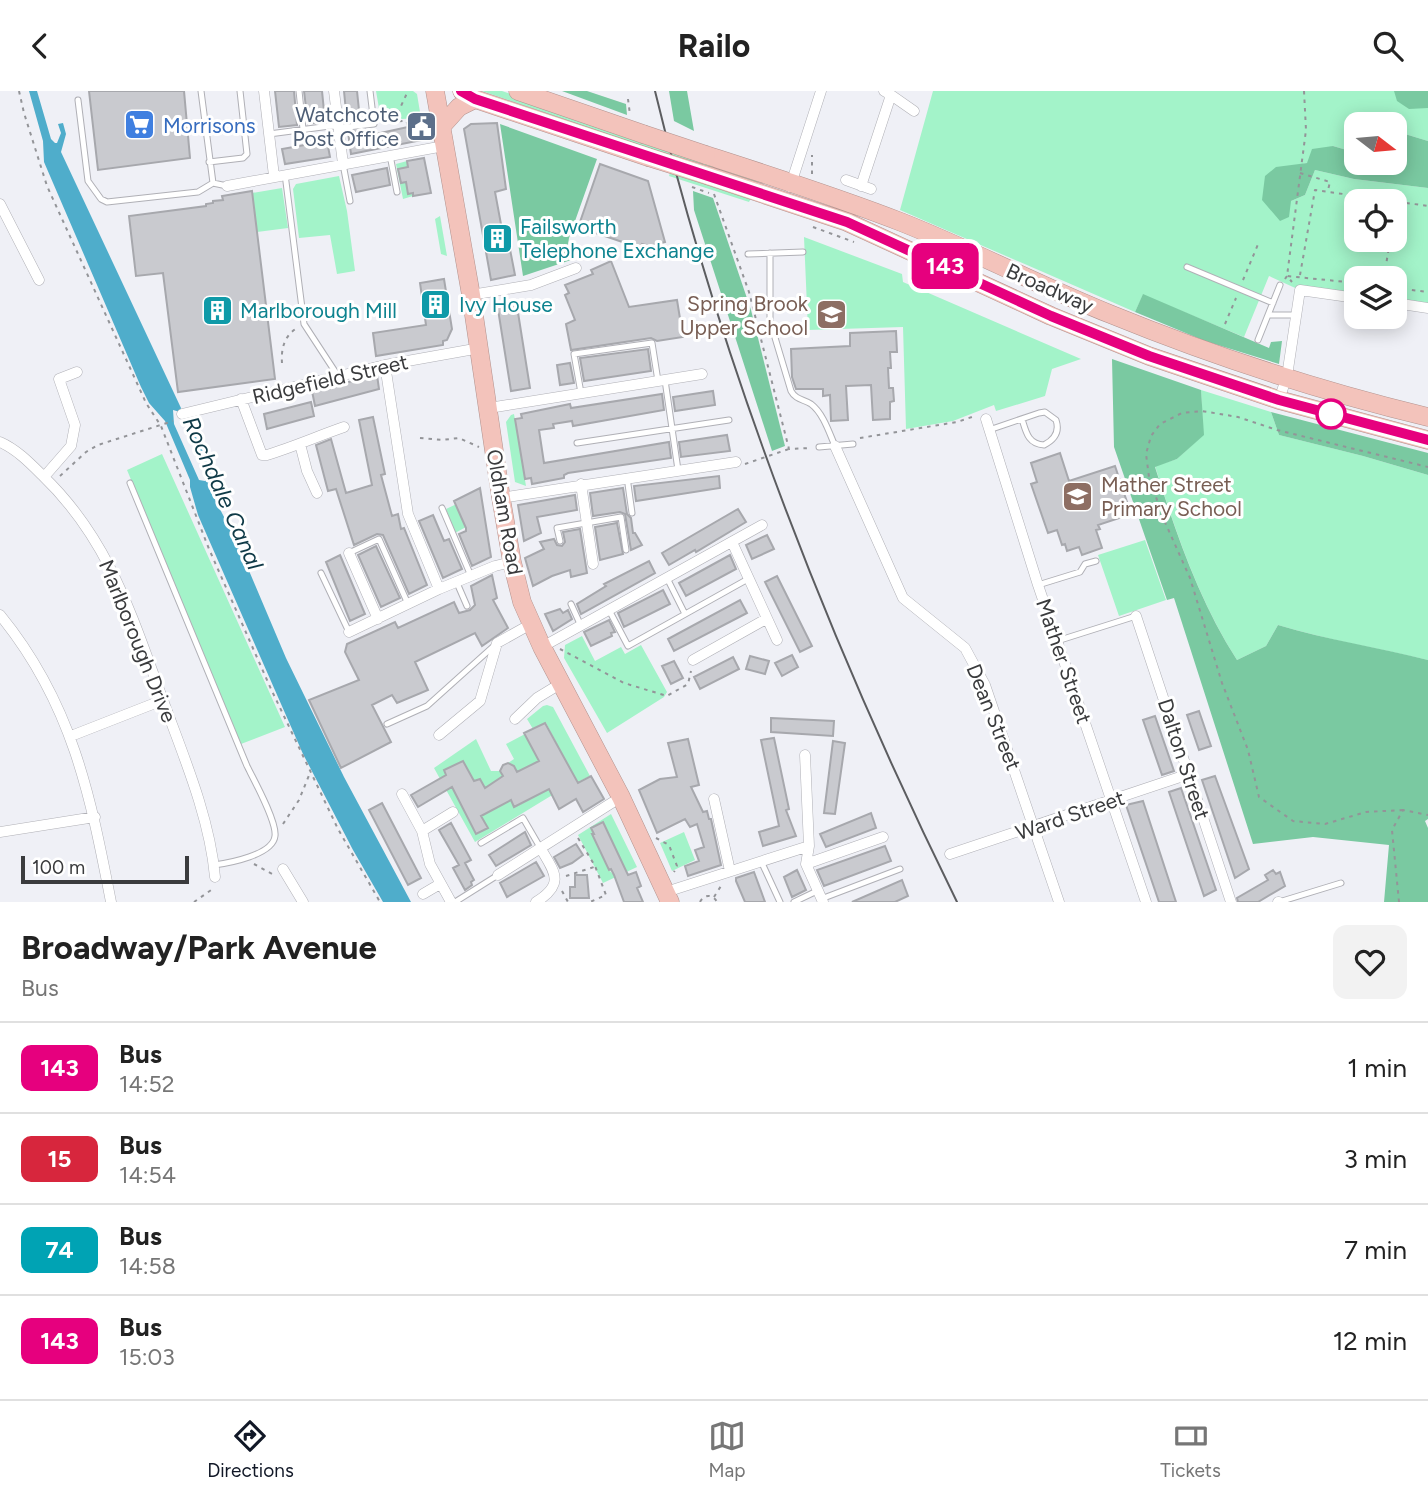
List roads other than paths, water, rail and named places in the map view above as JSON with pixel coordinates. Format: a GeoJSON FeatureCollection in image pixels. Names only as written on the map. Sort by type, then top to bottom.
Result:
{"type":"FeatureCollection","features":[{"type":"Feature","properties":{"kind":"highway","name":"Oldham Road"},"geometry":{"type":"LineString","coordinates":[[435,91],[434,124],[444,146],[471,295],[500,498],[512,562],[531,624],[549,647],[560,684],[669,890]]}},
{"type":"Feature","properties":{"kind":"highway","name":"Broadway"},"geometry":{"type":"LineString","coordinates":[[518,91],[903,223],[1176,340],[1428,417]]}},
{"type":"Feature","properties":{"kind":"highway"},"geometry":{"type":"LineString","coordinates":[[434,124],[459,107],[468,95]]}},
{"type":"Feature","properties":{"kind":"highway","name":"Broadway"},"geometry":{"type":"LineString","coordinates":[[468,95],[847,222],[1051,316],[1149,356],[1279,400],[1428,440]]}},
{"type":"Feature","properties":{"kind":"street"},"geometry":{"type":"LineString","coordinates":[[264,91],[269,134],[280,175]]}},
{"type":"Feature","properties":{"kind":"street"},"geometry":{"type":"LineString","coordinates":[[334,91],[343,164]]}},
{"type":"Feature","properties":{"kind":"street"},"geometry":{"type":"LineString","coordinates":[[785,201],[821,91]]}},
{"type":"Feature","properties":{"kind":"street"},"geometry":{"type":"LineString","coordinates":[[846,180],[866,188],[887,93],[914,110]]}},
{"type":"Feature","properties":{"kind":"street"},"geometry":{"type":"LineString","coordinates":[[227,185],[444,146]]}},
{"type":"Feature","properties":{"kind":"street"},"geometry":{"type":"LineString","coordinates":[[0,204],[38,280]]}},
{"type":"Feature","properties":{"kind":"street"},"geometry":{"type":"LineString","coordinates":[[471,295],[531,285],[576,268]]}},
{"type":"Feature","properties":{"kind":"street"},"geometry":{"type":"LineString","coordinates":[[1279,400],[1287,376],[1300,290],[1344,296]]}},
{"type":"Feature","properties":{"kind":"street"},"geometry":{"type":"LineString","coordinates":[[1407,305],[1428,308]]}},
{"type":"Feature","properties":{"kind":"street","name":"Ridgefield Street"},"geometry":{"type":"LineString","coordinates":[[179,417],[241,399],[385,365],[480,348]]}},
{"type":"Feature","properties":{"kind":"street"},"geometry":{"type":"LineString","coordinates":[[385,365],[408,514],[439,589]]}},
{"type":"Feature","properties":{"kind":"street"},"geometry":{"type":"LineString","coordinates":[[48,481],[71,446],[75,425],[58,379],[77,372]]}},
{"type":"Feature","properties":{"kind":"street"},"geometry":{"type":"LineString","coordinates":[[488,408],[702,374]]}},
{"type":"Feature","properties":{"kind":"street"},"geometry":{"type":"LineString","coordinates":[[241,399],[262,455],[344,427]]}},
{"type":"Feature","properties":{"kind":"street","name":"Mather Street"},"geometry":{"type":"LineString","coordinates":[[986,419],[1038,585],[1146,902]]}},
{"type":"Feature","properties":{"kind":"street","name":"Marlborough Drive"},"geometry":{"type":"LineString","coordinates":[[0,442],[22,456],[48,481],[91,536],[115,575],[141,638],[200,808],[215,877]]}},
{"type":"Feature","properties":{"kind":"street"},"geometry":{"type":"LineString","coordinates":[[300,444],[307,471],[317,493]]}},
{"type":"Feature","properties":{"kind":"street","name":"Dean Street"},"geometry":{"type":"LineString","coordinates":[[835,446],[903,598],[965,648],[985,685],[1059,902]]}},
{"type":"Feature","properties":{"kind":"street"},"geometry":{"type":"LineString","coordinates":[[500,498],[580,484],[741,463]]}},
{"type":"Feature","properties":{"kind":"street"},"geometry":{"type":"LineString","coordinates":[[580,484],[593,564]]}},
{"type":"Feature","properties":{"kind":"street"},"geometry":{"type":"LineString","coordinates":[[549,647],[581,626],[762,525]]}},
{"type":"Feature","properties":{"kind":"street"},"geometry":{"type":"LineString","coordinates":[[732,542],[777,640]]}},
{"type":"Feature","properties":{"kind":"street"},"geometry":{"type":"LineString","coordinates":[[349,553],[378,619]]}},
{"type":"Feature","properties":{"kind":"street"},"geometry":{"type":"LineString","coordinates":[[349,632],[439,589],[495,566],[512,562]]}},
{"type":"Feature","properties":{"kind":"street"},"geometry":{"type":"LineString","coordinates":[[0,615],[45,679],[71,736],[95,817],[111,902]]}},
{"type":"Feature","properties":{"kind":"street","name":"Dalton Street"},"geometry":{"type":"LineString","coordinates":[[1136,616],[1231,902]]}},
{"type":"Feature","properties":{"kind":"street"},"geometry":{"type":"LineString","coordinates":[[693,660],[766,619]]}},
{"type":"Feature","properties":{"kind":"street"},"geometry":{"type":"LineString","coordinates":[[439,736],[480,701],[497,643],[531,624]]}},
{"type":"Feature","properties":{"kind":"street"},"geometry":{"type":"LineString","coordinates":[[515,719],[537,698],[560,684]]}},
{"type":"Feature","properties":{"kind":"street"},"geometry":{"type":"LineString","coordinates":[[71,736],[163,701]]}},
{"type":"Feature","properties":{"kind":"street"},"geometry":{"type":"LineString","coordinates":[[805,755],[809,846],[806,864],[820,897]]}},
{"type":"Feature","properties":{"kind":"street","name":"Ward Street"},"geometry":{"type":"LineString","coordinates":[[950,854],[1189,774]]}},
{"type":"Feature","properties":{"kind":"street"},"geometry":{"type":"LineString","coordinates":[[402,794],[422,831],[430,864],[453,902]]}},
{"type":"Feature","properties":{"kind":"street"},"geometry":{"type":"LineString","coordinates":[[498,875],[621,797]]}},
{"type":"Feature","properties":{"kind":"street"},"geometry":{"type":"LineString","coordinates":[[714,799],[730,870]]}},
{"type":"Feature","properties":{"kind":"street"},"geometry":{"type":"LineString","coordinates":[[422,831],[453,812]]}},
{"type":"Feature","properties":{"kind":"street"},"geometry":{"type":"LineString","coordinates":[[0,832],[95,817]]}},
{"type":"Feature","properties":{"kind":"street"},"geometry":{"type":"LineString","coordinates":[[806,864],[883,837]]}},
{"type":"Feature","properties":{"kind":"street"},"geometry":{"type":"LineString","coordinates":[[669,890],[809,846]]}},
{"type":"Feature","properties":{"kind":"street"},"geometry":{"type":"LineString","coordinates":[[537,902],[553,890],[555,882],[555,873],[541,849]]}},
{"type":"Feature","properties":{"kind":"street"},"geometry":{"type":"LineString","coordinates":[[283,869],[303,902]]}},
{"type":"Feature","properties":{"kind":"street"},"geometry":{"type":"LineString","coordinates":[[423,894],[440,884]]}},
{"type":"Feature","properties":{"kind":"lane"},"geometry":{"type":"LineString","coordinates":[[201,91],[213,183]]}},
{"type":"Feature","properties":{"kind":"lane"},"geometry":{"type":"LineString","coordinates":[[209,162],[243,158],[247,154],[240,91]]}},
{"type":"Feature","properties":{"kind":"lane"},"geometry":{"type":"LineString","coordinates":[[299,91],[303,129]]}},
{"type":"Feature","properties":{"kind":"lane"},"geometry":{"type":"LineString","coordinates":[[269,134],[374,124],[370,91]]}},
{"type":"Feature","properties":{"kind":"lane"},"geometry":{"type":"LineString","coordinates":[[78,100],[88,181],[101,199],[107,202],[198,192],[213,183],[227,185]]}},
{"type":"Feature","properties":{"kind":"lane"},"geometry":{"type":"LineString","coordinates":[[390,155],[397,192]]}},
{"type":"Feature","properties":{"kind":"lane"},"geometry":{"type":"LineString","coordinates":[[343,164],[351,201]]}},
{"type":"Feature","properties":{"kind":"lane"},"geometry":{"type":"LineString","coordinates":[[280,175],[304,324],[338,376]]}},
{"type":"Feature","properties":{"kind":"lane"},"geometry":{"type":"LineString","coordinates":[[748,254],[803,252]]}},
{"type":"Feature","properties":{"kind":"lane"},"geometry":{"type":"LineString","coordinates":[[770,253],[770,321],[791,391],[794,396],[812,405],[825,422],[835,446]]}},
{"type":"Feature","properties":{"kind":"lane"},"geometry":{"type":"LineString","coordinates":[[1188,268],[1273,303]]}},
{"type":"Feature","properties":{"kind":"lane"},"geometry":{"type":"LineString","coordinates":[[1258,339],[1280,285]]}},
{"type":"Feature","properties":{"kind":"lane"},"geometry":{"type":"LineString","coordinates":[[1269,314],[1297,315]]}},
{"type":"Feature","properties":{"kind":"lane"},"geometry":{"type":"LineString","coordinates":[[581,393],[574,354],[652,343],[678,471]]}},
{"type":"Feature","properties":{"kind":"lane"},"geometry":{"type":"LineString","coordinates":[[989,430],[1022,419],[1045,412],[1056,420],[1058,429],[1053,440],[1038,445],[1029,439],[1022,419]]}},
{"type":"Feature","properties":{"kind":"lane"},"geometry":{"type":"LineString","coordinates":[[577,443],[729,420]]}},
{"type":"Feature","properties":{"kind":"lane"},"geometry":{"type":"LineString","coordinates":[[819,447],[854,441]]}},
{"type":"Feature","properties":{"kind":"lane"},"geometry":{"type":"LineString","coordinates":[[627,478],[632,513]]}},
{"type":"Feature","properties":{"kind":"lane"},"geometry":{"type":"LineString","coordinates":[[130,483],[247,766],[261,792],[275,833],[273,842],[266,848],[239,863],[214,865]]}},
{"type":"Feature","properties":{"kind":"lane"},"geometry":{"type":"LineString","coordinates":[[442,508],[471,576]]}},
{"type":"Feature","properties":{"kind":"lane"},"geometry":{"type":"LineString","coordinates":[[560,541],[557,528],[621,517],[626,550]]}},
{"type":"Feature","properties":{"kind":"lane"},"geometry":{"type":"LineString","coordinates":[[349,553],[379,539],[408,604]]}},
{"type":"Feature","properties":{"kind":"lane"},"geometry":{"type":"LineString","coordinates":[[1038,585],[1080,572],[1085,564],[1096,561]]}},
{"type":"Feature","properties":{"kind":"lane"},"geometry":{"type":"LineString","coordinates":[[321,573],[349,632]]}},
{"type":"Feature","properties":{"kind":"lane"},"geometry":{"type":"LineString","coordinates":[[667,578],[685,614]]}},
{"type":"Feature","properties":{"kind":"lane"},"geometry":{"type":"LineString","coordinates":[[609,610],[628,646],[748,579]]}},
{"type":"Feature","properties":{"kind":"lane"},"geometry":{"type":"LineString","coordinates":[[457,583],[467,607]]}},
{"type":"Feature","properties":{"kind":"lane"},"geometry":{"type":"LineString","coordinates":[[571,604],[581,626]]}},
{"type":"Feature","properties":{"kind":"lane"},"geometry":{"type":"LineString","coordinates":[[1057,641],[1136,616]]}},
{"type":"Feature","properties":{"kind":"lane"},"geometry":{"type":"LineString","coordinates":[[387,724],[427,706],[486,650],[497,643]]}},
{"type":"Feature","properties":{"kind":"lane"},"geometry":{"type":"LineString","coordinates":[[481,843],[523,818],[541,849]]}},
{"type":"Feature","properties":{"kind":"lane"},"geometry":{"type":"LineString","coordinates":[[761,861],[780,902]]}},
{"type":"Feature","properties":{"kind":"lane"},"geometry":{"type":"LineString","coordinates":[[794,902],[820,897],[900,869]]}},
{"type":"Feature","properties":{"kind":"lane"},"geometry":{"type":"LineString","coordinates":[[453,902],[498,875]]}},
{"type":"Feature","properties":{"kind":"lane"},"geometry":{"type":"LineString","coordinates":[[1278,902],[1341,883]]}},
{"type":"Feature","properties":{"kind":"water"},"geometry":{"type":"Polygon","coordinates":[[[29,91],[37,91],[51,139],[55,143],[61,133],[58,124],[63,123],[66,134],[61,152],[181,408],[180,412],[173,410],[174,424],[199,480],[205,481],[210,473],[185,423],[189,422],[211,469],[210,490],[236,540],[286,658],[344,777],[411,902],[383,902],[303,754],[198,515],[190,480],[165,421],[149,403],[141,387],[44,162],[43,141],[29,91]]]}},
{"type":"Feature","properties":{"kind":"tram line"},"geometry":{"type":"LineString","coordinates":[[655,91],[713,300],[784,505],[866,706],[957,902]]}},
{"type":"Feature","properties":{"kind":"place","name":"Morrisons"},"geometry":{"type":"Point","coordinates":[140,125]}},
{"type":"Feature","properties":{"kind":"place","name":"Watchcote Post Office"},"geometry":{"type":"Point","coordinates":[422,126]}},
{"type":"Feature","properties":{"kind":"place","name":"Failsworth Telephone Exchange"},"geometry":{"type":"Point","coordinates":[497,238]}},
{"type":"Feature","properties":{"kind":"place","name":"Ivy House"},"geometry":{"type":"Point","coordinates":[436,304]}},
{"type":"Feature","properties":{"kind":"place","name":"Marlborough Mill"},"geometry":{"type":"Point","coordinates":[217,310]}},
{"type":"Feature","properties":{"kind":"place","name":"Spring Brook Upper School"},"geometry":{"type":"Point","coordinates":[831,315]}},
{"type":"Feature","properties":{"kind":"place","name":"Mather Street Primary School"},"geometry":{"type":"Point","coordinates":[1078,496]}},
{"type":"Feature","properties":{"kind":"water label","name":"Rochdale Canal"},"geometry":{"type":"Point","coordinates":[223,493]}}]}
